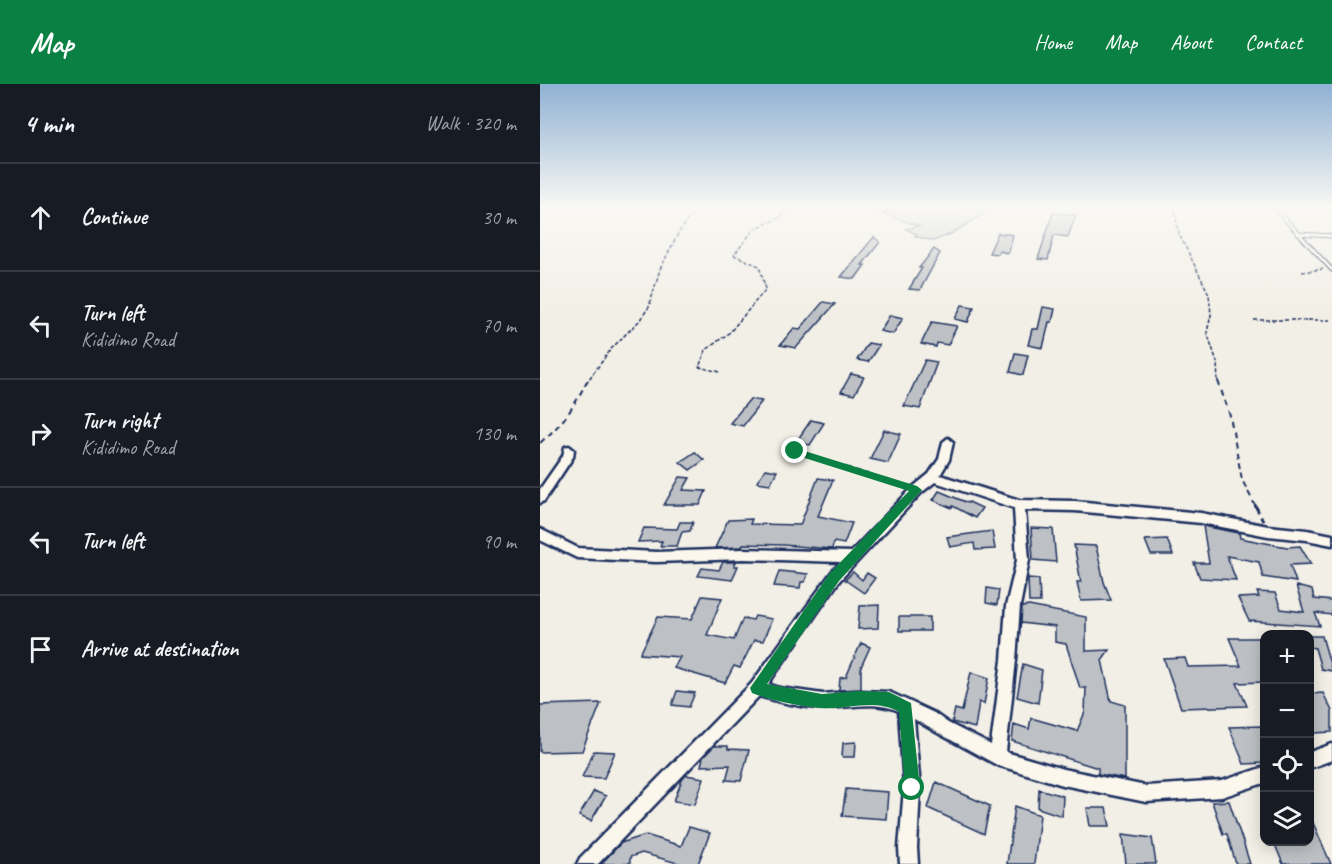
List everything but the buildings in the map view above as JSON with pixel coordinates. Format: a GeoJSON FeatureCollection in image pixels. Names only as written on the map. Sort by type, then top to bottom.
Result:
{"type":"FeatureCollection","features":[{"type":"Feature","properties":{"kind":"street"},"geometry":{"type":"LineString","coordinates":[[585,864],[757,688],[802,621],[851,557],[917,490],[933,477],[944,460],[948,442]]}},
{"type":"Feature","properties":{"kind":"street"},"geometry":{"type":"LineString","coordinates":[[540,498],[568,457],[569,450]]}},
{"type":"Feature","properties":{"kind":"street"},"geometry":{"type":"LineString","coordinates":[[933,477],[1019,505],[1074,506],[1201,518],[1332,540]]}},
{"type":"Feature","properties":{"kind":"street"},"geometry":{"type":"LineString","coordinates":[[997,757],[1009,660],[1012,606],[1023,560],[1019,505]]}},
{"type":"Feature","properties":{"kind":"street"},"geometry":{"type":"LineString","coordinates":[[540,534],[577,553],[656,557],[744,554],[851,557]]}},
{"type":"Feature","properties":{"kind":"street"},"geometry":{"type":"LineString","coordinates":[[757,688],[780,695],[822,701],[859,698],[889,699],[929,718],[997,757],[1063,777],[1146,794],[1222,789],[1260,776]]}},
{"type":"Feature","properties":{"kind":"street"},"geometry":{"type":"LineString","coordinates":[[906,708],[912,788],[909,864]]}},
{"type":"Feature","properties":{"kind":"street"},"geometry":{"type":"LineString","coordinates":[[1314,759],[1332,752]]}},
{"type":"Feature","properties":{"kind":"lane"},"geometry":{"type":"LineString","coordinates":[[1307,243],[1331,269]]}},
{"type":"Feature","properties":{"kind":"path"},"geometry":{"type":"LineString","coordinates":[[540,442],[563,423],[586,382],[612,348],[639,321],[649,307],[660,269],[673,243]]}},
{"type":"Feature","properties":{"kind":"path"},"geometry":{"type":"LineString","coordinates":[[720,372],[699,367],[706,350],[730,332],[766,289],[759,266],[734,255],[743,243]]}},
{"type":"Feature","properties":{"kind":"path"},"geometry":{"type":"LineString","coordinates":[[1184,243],[1209,294],[1211,315],[1207,332],[1217,362],[1217,379],[1230,416],[1242,480],[1268,531]]}},
{"type":"Feature","properties":{"kind":"path"},"geometry":{"type":"LineString","coordinates":[[1302,273],[1331,269]]}},
{"type":"Feature","properties":{"kind":"path"},"geometry":{"type":"LineString","coordinates":[[1254,320],[1289,320],[1312,317],[1332,320]]}},
{"type":"Feature","properties":{"kind":"path"},"geometry":{"type":"LineString","coordinates":[[795,451],[917,490]]}},
{"type":"Feature","properties":{"kind":"route"},"geometry":{"type":"LineString","coordinates":[[795,451],[848,470],[917,490],[834,577],[757,688],[780,695],[822,701],[859,698],[889,699],[906,708],[912,788]]}}]}
